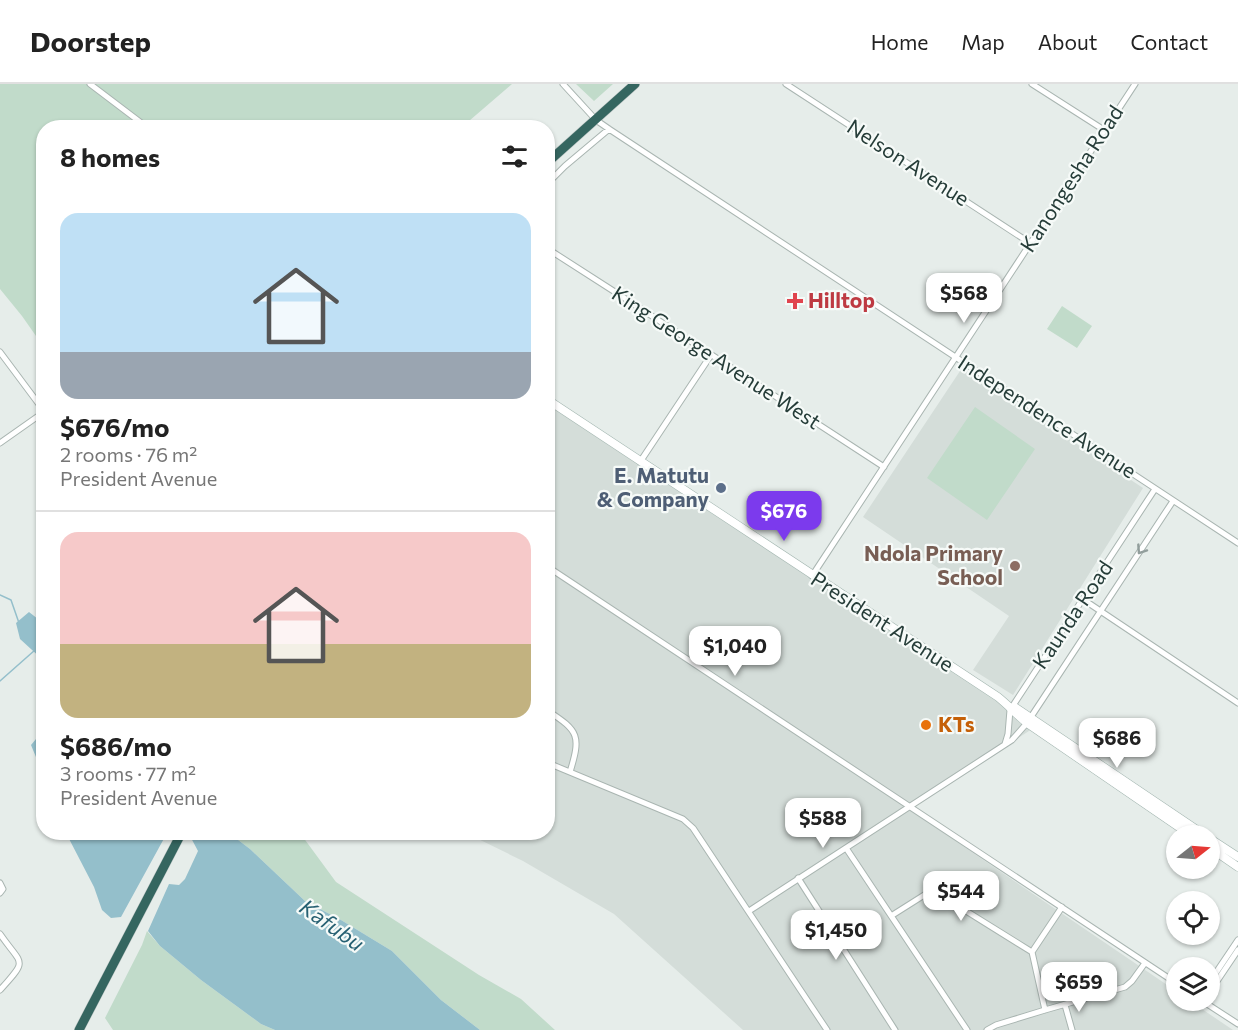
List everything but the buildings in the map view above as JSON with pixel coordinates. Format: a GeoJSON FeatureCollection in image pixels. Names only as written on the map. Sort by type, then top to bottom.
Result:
{"type":"FeatureCollection","features":[{"type":"Feature","properties":{"kind":"highway"},"geometry":{"type":"LineString","coordinates":[[555,156],[635,84]]}},
{"type":"Feature","properties":{"kind":"highway"},"geometry":{"type":"LineString","coordinates":[[79,1030],[178,840]]}},
{"type":"Feature","properties":{"kind":"main road","name":"President Avenue"},"geometry":{"type":"LineString","coordinates":[[555,405],[1010,707],[1176,825]]}},
{"type":"Feature","properties":{"kind":"main road","name":"President Avenue"},"geometry":{"type":"LineString","coordinates":[[1028,720],[1189,825]]}},
{"type":"Feature","properties":{"kind":"main road","name":"President Avenue"},"geometry":{"type":"LineString","coordinates":[[1220,845],[1238,857]]}},
{"type":"Feature","properties":{"kind":"main road"},"geometry":{"type":"LineString","coordinates":[[1220,855],[1238,867]]}},
{"type":"Feature","properties":{"kind":"street"},"geometry":{"type":"LineString","coordinates":[[90,84],[137,120]]}},
{"type":"Feature","properties":{"kind":"street","name":"Independence Avenue"},"geometry":{"type":"LineString","coordinates":[[563,84],[596,120],[609,129],[1238,543]]}},
{"type":"Feature","properties":{"kind":"street","name":"Nelson Avenue"},"geometry":{"type":"LineString","coordinates":[[786,84],[1030,243]]}},
{"type":"Feature","properties":{"kind":"street"},"geometry":{"type":"LineString","coordinates":[[1032,84],[1104,130]]}},
{"type":"Feature","properties":{"kind":"street","name":"Kanongesha Road"},"geometry":{"type":"LineString","coordinates":[[812,576],[1135,84]]}},
{"type":"Feature","properties":{"kind":"street"},"geometry":{"type":"LineString","coordinates":[[555,176],[609,129]]}},
{"type":"Feature","properties":{"kind":"street","name":"King George Avenue West"},"geometry":{"type":"LineString","coordinates":[[555,253],[884,467]]}},
{"type":"Feature","properties":{"kind":"street"},"geometry":{"type":"LineString","coordinates":[[0,352],[36,401]]}},
{"type":"Feature","properties":{"kind":"street"},"geometry":{"type":"LineString","coordinates":[[640,462],[711,355]]}},
{"type":"Feature","properties":{"kind":"street"},"geometry":{"type":"LineString","coordinates":[[0,442],[36,417]]}},
{"type":"Feature","properties":{"kind":"street","name":"Kaunda Road"},"geometry":{"type":"LineString","coordinates":[[1005,745],[1010,707],[1084,600],[1155,489]]}},
{"type":"Feature","properties":{"kind":"street","name":"Kaunda Road"},"geometry":{"type":"LineString","coordinates":[[749,911],[1005,745],[1028,720],[1173,501]]}},
{"type":"Feature","properties":{"kind":"street"},"geometry":{"type":"LineString","coordinates":[[555,572],[1166,977]]}},
{"type":"Feature","properties":{"kind":"street"},"geometry":{"type":"LineString","coordinates":[[1084,600],[1238,703]]}},
{"type":"Feature","properties":{"kind":"street"},"geometry":{"type":"LineString","coordinates":[[555,715],[567,723],[575,735],[576,750],[570,772]]}},
{"type":"Feature","properties":{"kind":"street"},"geometry":{"type":"LineString","coordinates":[[555,766],[675,816],[698,832],[827,1030]]}},
{"type":"Feature","properties":{"kind":"street"},"geometry":{"type":"LineString","coordinates":[[846,848],[967,1030]]}},
{"type":"Feature","properties":{"kind":"street"},"geometry":{"type":"LineString","coordinates":[[798,879],[895,1030]]}},
{"type":"Feature","properties":{"kind":"street"},"geometry":{"type":"LineString","coordinates":[[0,883],[3,889],[0,892]]}},
{"type":"Feature","properties":{"kind":"street"},"geometry":{"type":"LineString","coordinates":[[891,916],[934,891],[1032,952],[1045,1010]]}},
{"type":"Feature","properties":{"kind":"street"},"geometry":{"type":"LineString","coordinates":[[1032,952],[1062,907]]}},
{"type":"Feature","properties":{"kind":"street"},"geometry":{"type":"LineString","coordinates":[[0,990],[20,964],[18,957],[1,936]]}},
{"type":"Feature","properties":{"kind":"street"},"geometry":{"type":"LineString","coordinates":[[1220,967],[1238,940]]}},
{"type":"Feature","properties":{"kind":"street"},"geometry":{"type":"LineString","coordinates":[[1220,977],[1238,950]]}},
{"type":"Feature","properties":{"kind":"street"},"geometry":{"type":"LineString","coordinates":[[987,1030],[996,1025],[1125,987],[1145,963]]}},
{"type":"Feature","properties":{"kind":"street"},"geometry":{"type":"LineString","coordinates":[[1065,1005],[1072,1030]]}},
{"type":"Feature","properties":{"kind":"street"},"geometry":{"type":"LineString","coordinates":[[1218,1011],[1238,1024]]}},
{"type":"Feature","properties":{"kind":"shaded area","name":"Ndola Primary School"},"geometry":{"type":"Polygon","coordinates":[[[962,368],[1143,488],[1013,695],[973,670],[1009,616],[863,517],[962,368]]]}},
{"type":"Feature","properties":{"kind":"shaded area"},"geometry":{"type":"Polygon","coordinates":[[[555,410],[1035,727],[910,810],[1166,984],[1166,1011],[1205,1011],[1233,1030],[743,1030],[614,914],[523,861],[480,840],[555,840],[555,410]]]}},
{"type":"Feature","properties":{"kind":"green space"},"geometry":{"type":"Polygon","coordinates":[[[0,84],[512,84],[470,120],[36,120],[36,336],[0,289],[0,84]]]}},
{"type":"Feature","properties":{"kind":"green space"},"geometry":{"type":"Polygon","coordinates":[[[576,84],[613,84],[594,101],[576,84]]]}},
{"type":"Feature","properties":{"kind":"green space"},"geometry":{"type":"Polygon","coordinates":[[[1062,306],[1092,326],[1077,348],[1047,329],[1062,306]]]}},
{"type":"Feature","properties":{"kind":"green space"},"geometry":{"type":"Polygon","coordinates":[[[975,407],[1035,449],[987,520],[927,478],[975,407]]]}},
{"type":"Feature","properties":{"kind":"green space"},"geometry":{"type":"Polygon","coordinates":[[[238,840],[305,840],[336,882],[479,975],[521,999],[555,1030],[480,1030],[441,1000],[392,951],[305,901],[238,840]]]}},
{"type":"Feature","properties":{"kind":"green space"},"geometry":{"type":"Polygon","coordinates":[[[147,931],[160,946],[201,980],[261,1024],[275,1030],[113,1030],[105,1018],[147,931]]]}},
{"type":"Feature","properties":{"kind":"water"},"geometry":{"type":"Polygon","coordinates":[[[29,612],[36,618],[36,654],[20,639],[16,623],[29,612]]]}},
{"type":"Feature","properties":{"kind":"water"},"geometry":{"type":"Polygon","coordinates":[[[36,739],[36,757],[31,745],[36,739]]]}},
{"type":"Feature","properties":{"kind":"water"},"geometry":{"type":"Polygon","coordinates":[[[70,840],[163,840],[121,917],[111,918],[102,910],[94,887],[70,840]]]}},
{"type":"Feature","properties":{"kind":"water"},"geometry":{"type":"Polygon","coordinates":[[[192,840],[238,840],[305,901],[392,951],[441,1000],[480,1030],[275,1030],[261,1024],[201,980],[160,946],[148,931],[169,884],[179,885],[185,879],[198,851],[192,840]]]}},
{"type":"Feature","properties":{"kind":"waterway","name":"Kafubu"},"geometry":{"type":"LineString","coordinates":[[0,595],[11,600],[19,623]]}},
{"type":"Feature","properties":{"kind":"waterway"},"geometry":{"type":"LineString","coordinates":[[0,681],[35,650]]}},
{"type":"Feature","properties":{"kind":"place","name":"Hilltop"},"geometry":{"type":"Point","coordinates":[795,301]}},
{"type":"Feature","properties":{"kind":"place","name":"E. Matutu & Company"},"geometry":{"type":"Point","coordinates":[721,488]}},
{"type":"Feature","properties":{"kind":"place","name":"Ndola Primary School"},"geometry":{"type":"Point","coordinates":[1015,566]}},
{"type":"Feature","properties":{"kind":"place","name":"KTs"},"geometry":{"type":"Point","coordinates":[926,725]}}]}
